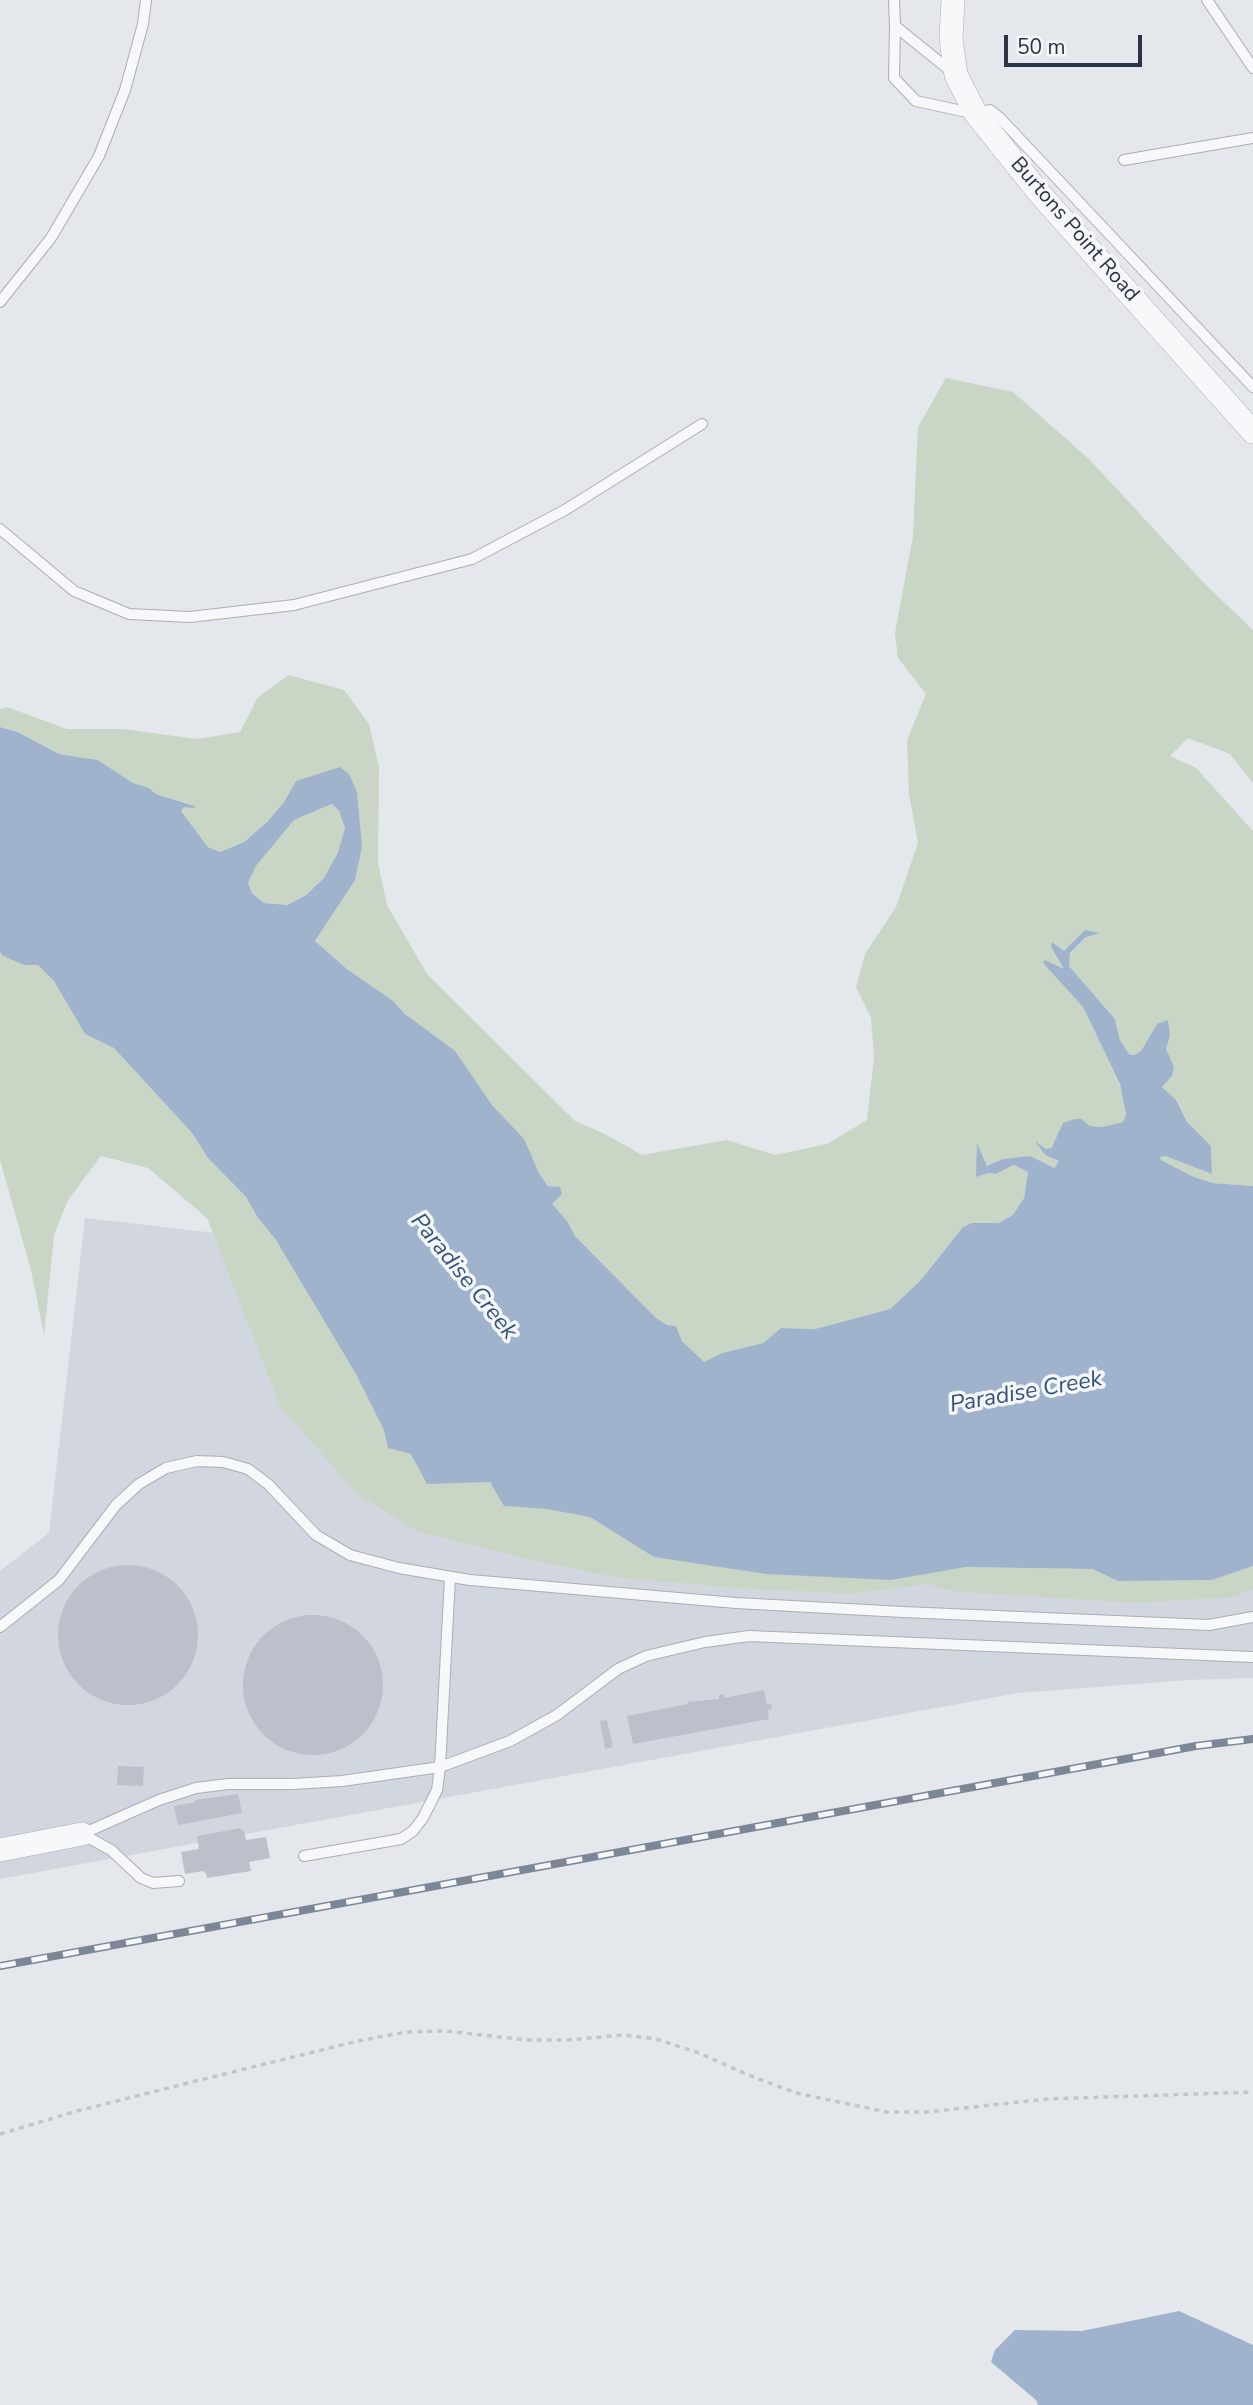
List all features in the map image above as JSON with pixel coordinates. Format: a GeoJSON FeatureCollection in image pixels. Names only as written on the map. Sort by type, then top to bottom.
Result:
{"type":"FeatureCollection","features":[{"type":"Feature","properties":{"kind":"street","name":"Burtons Point Road"},"geometry":{"type":"LineString","coordinates":[[953,0],[951,39],[956,75],[976,114],[1040,194],[1253,432]]}},
{"type":"Feature","properties":{"kind":"street"},"geometry":{"type":"LineString","coordinates":[[0,1850],[82,1834]]}},
{"type":"Feature","properties":{"kind":"lane"},"geometry":{"type":"LineString","coordinates":[[0,302],[51,238],[99,156],[125,90],[143,24],[146,0]]}},
{"type":"Feature","properties":{"kind":"lane"},"geometry":{"type":"LineString","coordinates":[[894,0],[894,78],[916,101],[976,114],[989,110],[1000,118],[1253,387]]}},
{"type":"Feature","properties":{"kind":"lane"},"geometry":{"type":"LineString","coordinates":[[1206,0],[1253,68]]}},
{"type":"Feature","properties":{"kind":"lane"},"geometry":{"type":"LineString","coordinates":[[895,26],[956,75]]}},
{"type":"Feature","properties":{"kind":"lane"},"geometry":{"type":"LineString","coordinates":[[1124,160],[1253,138]]}},
{"type":"Feature","properties":{"kind":"lane"},"geometry":{"type":"LineString","coordinates":[[0,529],[74,592],[129,614],[190,617],[294,605],[472,559],[565,510],[702,424]]}},
{"type":"Feature","properties":{"kind":"lane"},"geometry":{"type":"LineString","coordinates":[[0,1627],[59,1580],[116,1505],[139,1484],[166,1468],[197,1461],[223,1462],[248,1469],[269,1485],[316,1535],[350,1555],[399,1568],[450,1577],[722,1602],[903,1612],[1209,1625],[1253,1617]]}},
{"type":"Feature","properties":{"kind":"lane"},"geometry":{"type":"LineString","coordinates":[[304,1856],[401,1839],[413,1832],[423,1818],[437,1790],[440,1767],[450,1577]]}},
{"type":"Feature","properties":{"kind":"lane"},"geometry":{"type":"LineString","coordinates":[[82,1834],[159,1800],[196,1788],[228,1784],[342,1782],[440,1767],[510,1741],[557,1715],[618,1669],[646,1656],[705,1642],[749,1636],[1253,1657]]}},
{"type":"Feature","properties":{"kind":"lane"},"geometry":{"type":"LineString","coordinates":[[82,1834],[111,1850],[141,1878],[153,1883],[178,1881]]}},
{"type":"Feature","properties":{"kind":"path"},"geometry":{"type":"LineString","coordinates":[[0,2134],[77,2111],[358,2041],[446,2031],[527,2040],[624,2035],[656,2039],[699,2053],[796,2094],[887,2112],[927,2112],[1047,2099],[1253,2092]]}},
{"type":"Feature","properties":{"kind":"shaded area"},"geometry":{"type":"Polygon","coordinates":[[[85,1218],[276,1240],[654,1557],[1212,1580],[1253,1566],[1253,1678],[1018,1693],[0,1879],[0,1571],[49,1533],[85,1218]]]}},
{"type":"Feature","properties":{"kind":"green space"},"geometry":{"type":"Polygon","coordinates":[[[946,378],[1013,392],[1089,459],[1204,583],[1253,630],[1253,783],[1230,754],[1188,738],[1170,756],[1196,768],[1253,831],[1253,1186],[1213,1183],[1194,1177],[1161,1160],[1160,1157],[1165,1156],[1212,1174],[1210,1146],[1187,1122],[1176,1100],[1162,1087],[1172,1076],[1166,1049],[1170,1036],[1157,1024],[1141,1051],[1130,1055],[1120,1040],[1115,1019],[1069,966],[1070,954],[1086,937],[1099,933],[1085,930],[1064,951],[1052,943],[1051,948],[1065,970],[1043,963],[1083,1007],[1120,1084],[1126,1114],[1123,1122],[1102,1127],[1090,1126],[1046,1149],[1038,1143],[1045,1155],[1059,1161],[1054,1168],[1003,1159],[987,1166],[978,1145],[988,1173],[996,1174],[1014,1165],[1028,1172],[1024,1198],[1013,1215],[999,1223],[972,1223],[963,1227],[920,1281],[890,1309],[815,1329],[781,1328],[763,1343],[722,1353],[704,1363],[682,1341],[676,1326],[667,1325],[655,1317],[575,1236],[568,1222],[552,1204],[560,1187],[548,1186],[523,1139],[492,1105],[392,1000],[347,969],[315,941],[332,914],[357,792],[306,779],[296,781],[284,802],[267,822],[244,842],[220,852],[208,847],[181,811],[184,806],[194,805],[156,794],[149,788],[133,783],[98,760],[59,754],[19,732],[0,727],[0,709],[7,707],[67,729],[123,729],[197,739],[240,732],[258,697],[289,675],[344,690],[369,724],[379,767],[378,863],[387,905],[427,974],[575,1121],[642,1155],[727,1140],[775,1155],[827,1144],[867,1120],[874,1057],[871,1018],[856,987],[865,954],[896,907],[918,843],[909,794],[907,740],[926,694],[898,658],[895,633],[913,536],[918,427],[946,378]]]}},
{"type":"Feature","properties":{"kind":"green space"},"geometry":{"type":"Polygon","coordinates":[[[332,804],[339,811],[345,828],[338,852],[324,878],[306,895],[286,905],[264,903],[252,893],[248,883],[256,866],[294,820],[332,804]]]}},
{"type":"Feature","properties":{"kind":"green space"},"geometry":{"type":"Polygon","coordinates":[[[0,952],[24,965],[38,965],[55,981],[85,1034],[114,1048],[192,1133],[208,1158],[246,1197],[258,1218],[276,1240],[356,1374],[384,1430],[388,1448],[411,1454],[427,1484],[490,1482],[504,1506],[547,1509],[590,1517],[654,1557],[891,1580],[966,1567],[1092,1569],[1118,1581],[1212,1580],[1253,1566],[1253,1589],[1234,1597],[1138,1603],[958,1592],[928,1584],[849,1594],[737,1588],[619,1578],[531,1560],[418,1531],[357,1494],[280,1406],[207,1218],[148,1168],[101,1156],[68,1200],[54,1235],[44,1335],[31,1270],[0,1160],[0,952]]]}},
{"type":"Feature","properties":{"kind":"water","name":"Paradise Creek"},"geometry":{"type":"Polygon","coordinates":[[[0,727],[18,732],[59,754],[98,760],[133,783],[149,788],[156,794],[195,806],[184,807],[181,811],[208,847],[220,852],[244,842],[267,822],[284,802],[296,781],[340,767],[349,774],[357,792],[362,847],[355,880],[315,941],[347,969],[392,1000],[405,1014],[455,1051],[492,1105],[524,1139],[539,1173],[548,1186],[560,1187],[562,1194],[552,1204],[568,1222],[575,1236],[655,1317],[667,1325],[676,1326],[682,1341],[704,1362],[722,1353],[763,1343],[781,1328],[815,1329],[890,1309],[920,1281],[963,1227],[972,1223],[999,1223],[1013,1215],[1024,1198],[1028,1172],[1014,1165],[996,1174],[988,1173],[976,1177],[977,1143],[987,1166],[1003,1159],[1030,1156],[1054,1168],[1059,1161],[1045,1155],[1035,1141],[1046,1149],[1052,1147],[1063,1123],[1075,1119],[1081,1119],[1090,1126],[1102,1127],[1123,1122],[1126,1114],[1120,1084],[1083,1007],[1043,963],[1045,960],[1064,969],[1051,947],[1052,942],[1064,951],[1085,930],[1100,933],[1086,937],[1070,953],[1069,966],[1115,1019],[1120,1040],[1130,1055],[1141,1051],[1157,1024],[1168,1020],[1170,1036],[1166,1049],[1174,1067],[1172,1076],[1162,1087],[1176,1100],[1187,1122],[1211,1146],[1212,1174],[1165,1156],[1160,1157],[1161,1160],[1194,1177],[1213,1183],[1253,1186],[1253,1566],[1212,1580],[1118,1581],[1092,1569],[966,1567],[891,1580],[766,1574],[654,1557],[590,1517],[547,1509],[504,1506],[490,1482],[427,1484],[411,1454],[388,1448],[384,1430],[356,1374],[276,1240],[258,1218],[246,1197],[208,1158],[192,1133],[114,1048],[85,1034],[54,981],[38,965],[24,965],[0,952],[0,727]],[[332,804],[294,820],[256,866],[248,883],[252,893],[264,903],[287,905],[306,895],[324,878],[338,852],[345,828],[339,811],[332,804]]]}},
{"type":"Feature","properties":{"kind":"water"},"geometry":{"type":"Polygon","coordinates":[[[1179,2311],[1253,2345],[1253,2405],[1038,2405],[1036,2400],[991,2362],[995,2350],[1015,2330],[1082,2331],[1179,2311]]]}},
{"type":"Feature","properties":{"kind":"building"},"geometry":{"type":"Polygon","coordinates":[[[128,1565],[155,1570],[177,1586],[193,1608],[198,1635],[193,1662],[177,1684],[155,1700],[128,1705],[101,1700],[79,1684],[63,1662],[58,1635],[63,1608],[79,1586],[101,1570],[128,1565]]]}},
{"type":"Feature","properties":{"kind":"building"},"geometry":{"type":"Polygon","coordinates":[[[313,1615],[340,1620],[362,1636],[378,1658],[383,1685],[378,1712],[362,1734],[340,1750],[313,1755],[286,1750],[264,1734],[248,1712],[243,1685],[248,1658],[264,1636],[286,1620],[313,1615]]]}},
{"type":"Feature","properties":{"kind":"building"},"geometry":{"type":"Polygon","coordinates":[[[764,1690],[767,1705],[771,1704],[772,1709],[768,1710],[769,1719],[633,1744],[627,1716],[688,1702],[719,1699],[719,1695],[724,1694],[724,1698],[764,1690]]]}},
{"type":"Feature","properties":{"kind":"building"},"geometry":{"type":"Polygon","coordinates":[[[607,1720],[613,1747],[605,1749],[600,1721],[607,1720]]]}},
{"type":"Feature","properties":{"kind":"building"},"geometry":{"type":"Polygon","coordinates":[[[118,1766],[144,1767],[143,1786],[117,1785],[118,1766]]]}},
{"type":"Feature","properties":{"kind":"building"},"geometry":{"type":"Polygon","coordinates":[[[238,1794],[242,1813],[178,1825],[174,1806],[238,1794]]]}},
{"type":"Feature","properties":{"kind":"building"},"geometry":{"type":"Polygon","coordinates":[[[241,1828],[246,1840],[266,1837],[270,1858],[249,1862],[251,1871],[207,1878],[203,1871],[185,1874],[181,1852],[199,1849],[197,1836],[241,1828]]]}},
{"type":"Feature","properties":{"kind":"railway"},"geometry":{"type":"LineString","coordinates":[[0,1966],[1196,1746],[1253,1739]]}}]}
